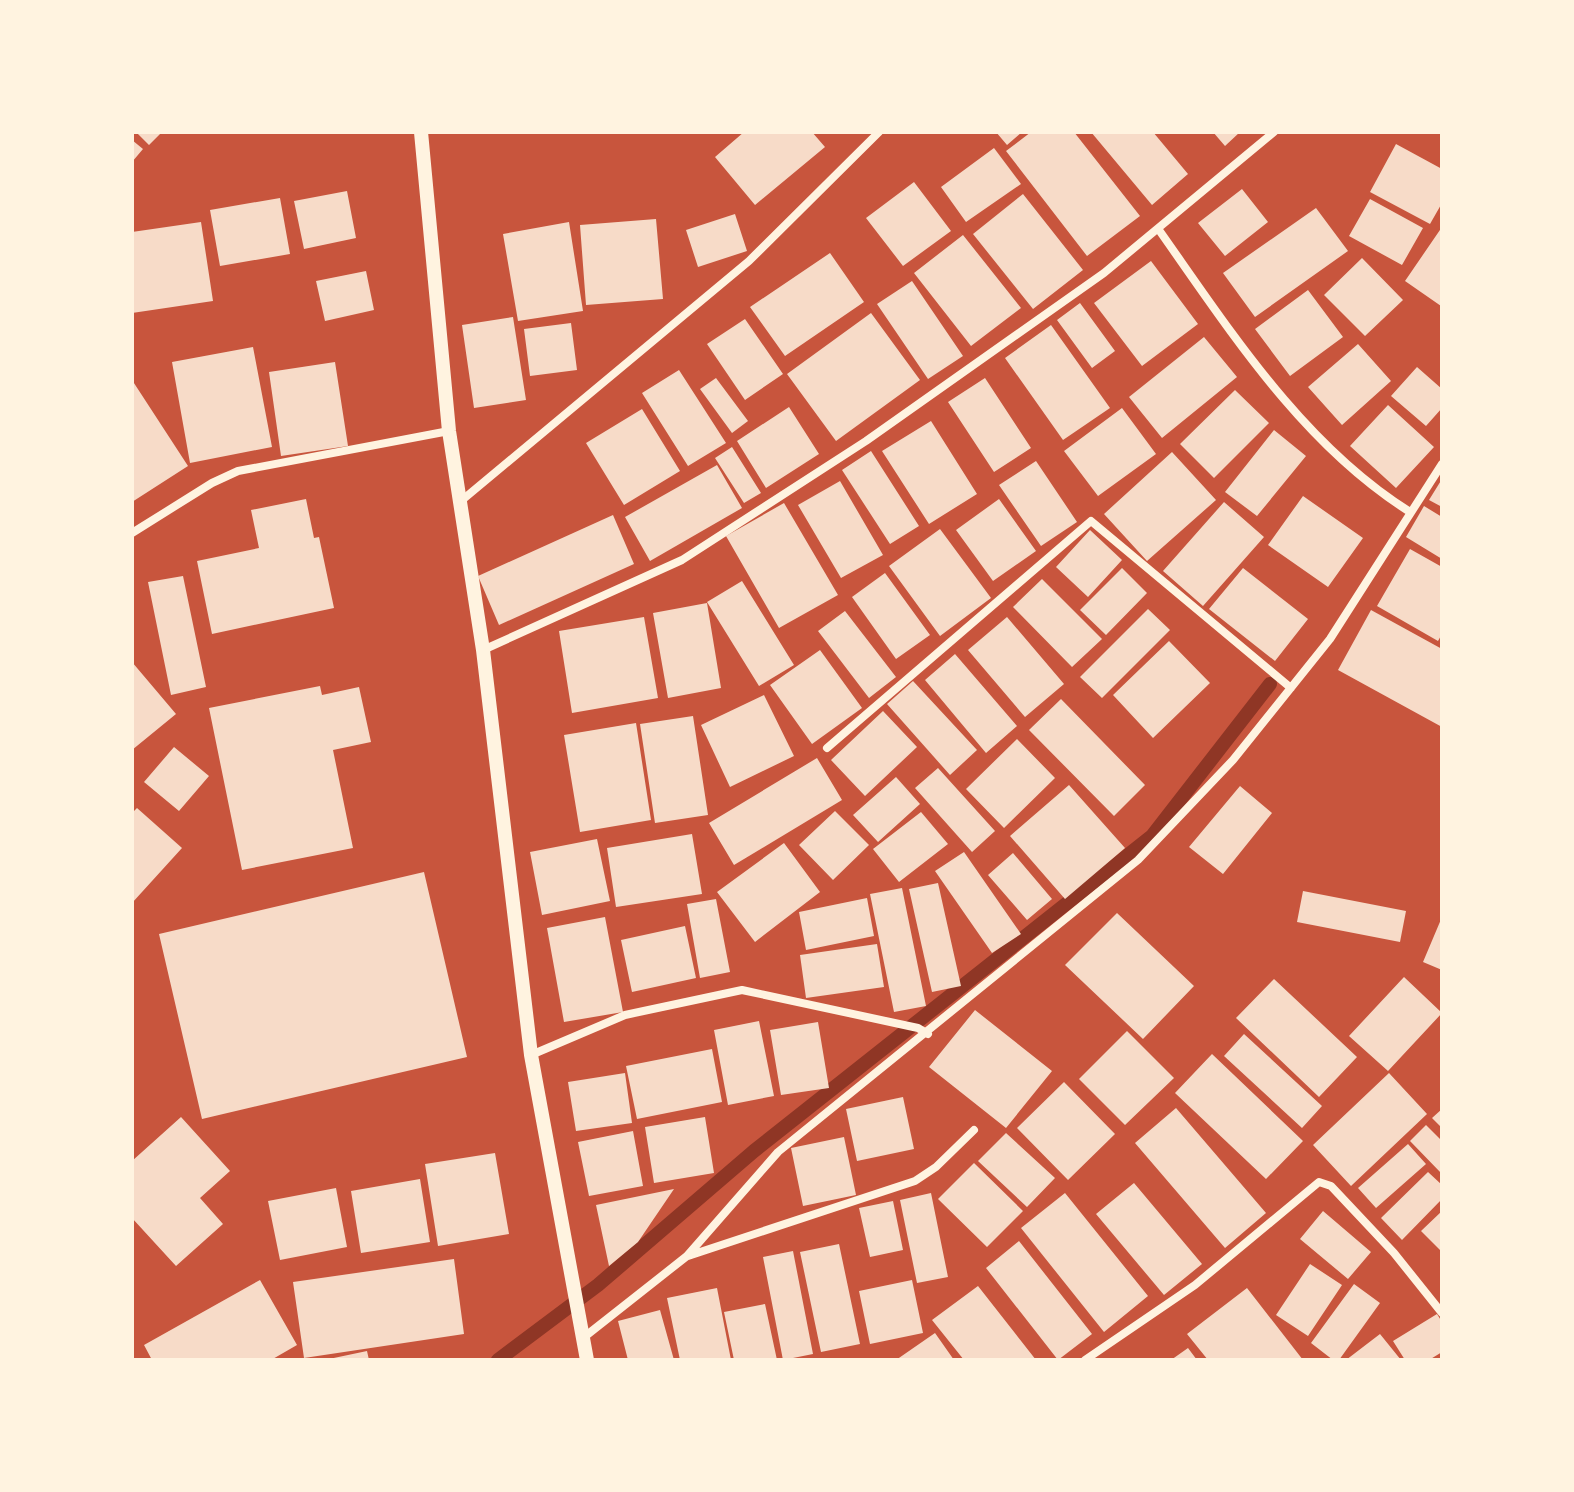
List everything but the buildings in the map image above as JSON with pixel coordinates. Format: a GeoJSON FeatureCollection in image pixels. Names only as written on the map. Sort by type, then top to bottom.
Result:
{"type":"FeatureCollection","features":[{"type":"Feature","properties":{"kind":"street"},"geometry":{"type":"LineString","coordinates":[[421,132],[449,431],[483,650],[531,1055],[587,1360]]}},
{"type":"Feature","properties":{"kind":"street"},"geometry":{"type":"LineString","coordinates":[[460,502],[749,261],[879,132]]}},
{"type":"Feature","properties":{"kind":"street"},"geometry":{"type":"LineString","coordinates":[[483,650],[682,560],[866,441],[1104,273],[1274,132]]}},
{"type":"Feature","properties":{"kind":"street"},"geometry":{"type":"LineString","coordinates":[[1159,230],[1253,363],[1362,481],[1410,512]]}},
{"type":"Feature","properties":{"kind":"street"},"geometry":{"type":"LineString","coordinates":[[132,533],[226,475],[449,431]]}},
{"type":"Feature","properties":{"kind":"street"},"geometry":{"type":"LineString","coordinates":[[582,1339],[687,1256],[778,1152],[854,1088],[928,1034],[1138,860],[1233,760],[1330,639],[1442,464]]}},
{"type":"Feature","properties":{"kind":"street"},"geometry":{"type":"LineString","coordinates":[[827,748],[1091,521],[1291,688]]}},
{"type":"Feature","properties":{"kind":"street"},"geometry":{"type":"LineString","coordinates":[[531,1055],[625,1015],[728,991],[757,992],[885,1024],[918,1028],[928,1034]]}},
{"type":"Feature","properties":{"kind":"street"},"geometry":{"type":"LineString","coordinates":[[687,1256],[915,1181],[936,1167],[974,1130]]}},
{"type":"Feature","properties":{"kind":"street"},"geometry":{"type":"LineString","coordinates":[[1085,1360],[1195,1285],[1319,1182],[1331,1186],[1363,1220],[1442,1313]]}},
{"type":"Feature","properties":{"kind":"waterway"},"geometry":{"type":"LineString","coordinates":[[498,1360],[598,1285],[754,1151],[1152,836],[1270,684]]}}]}
